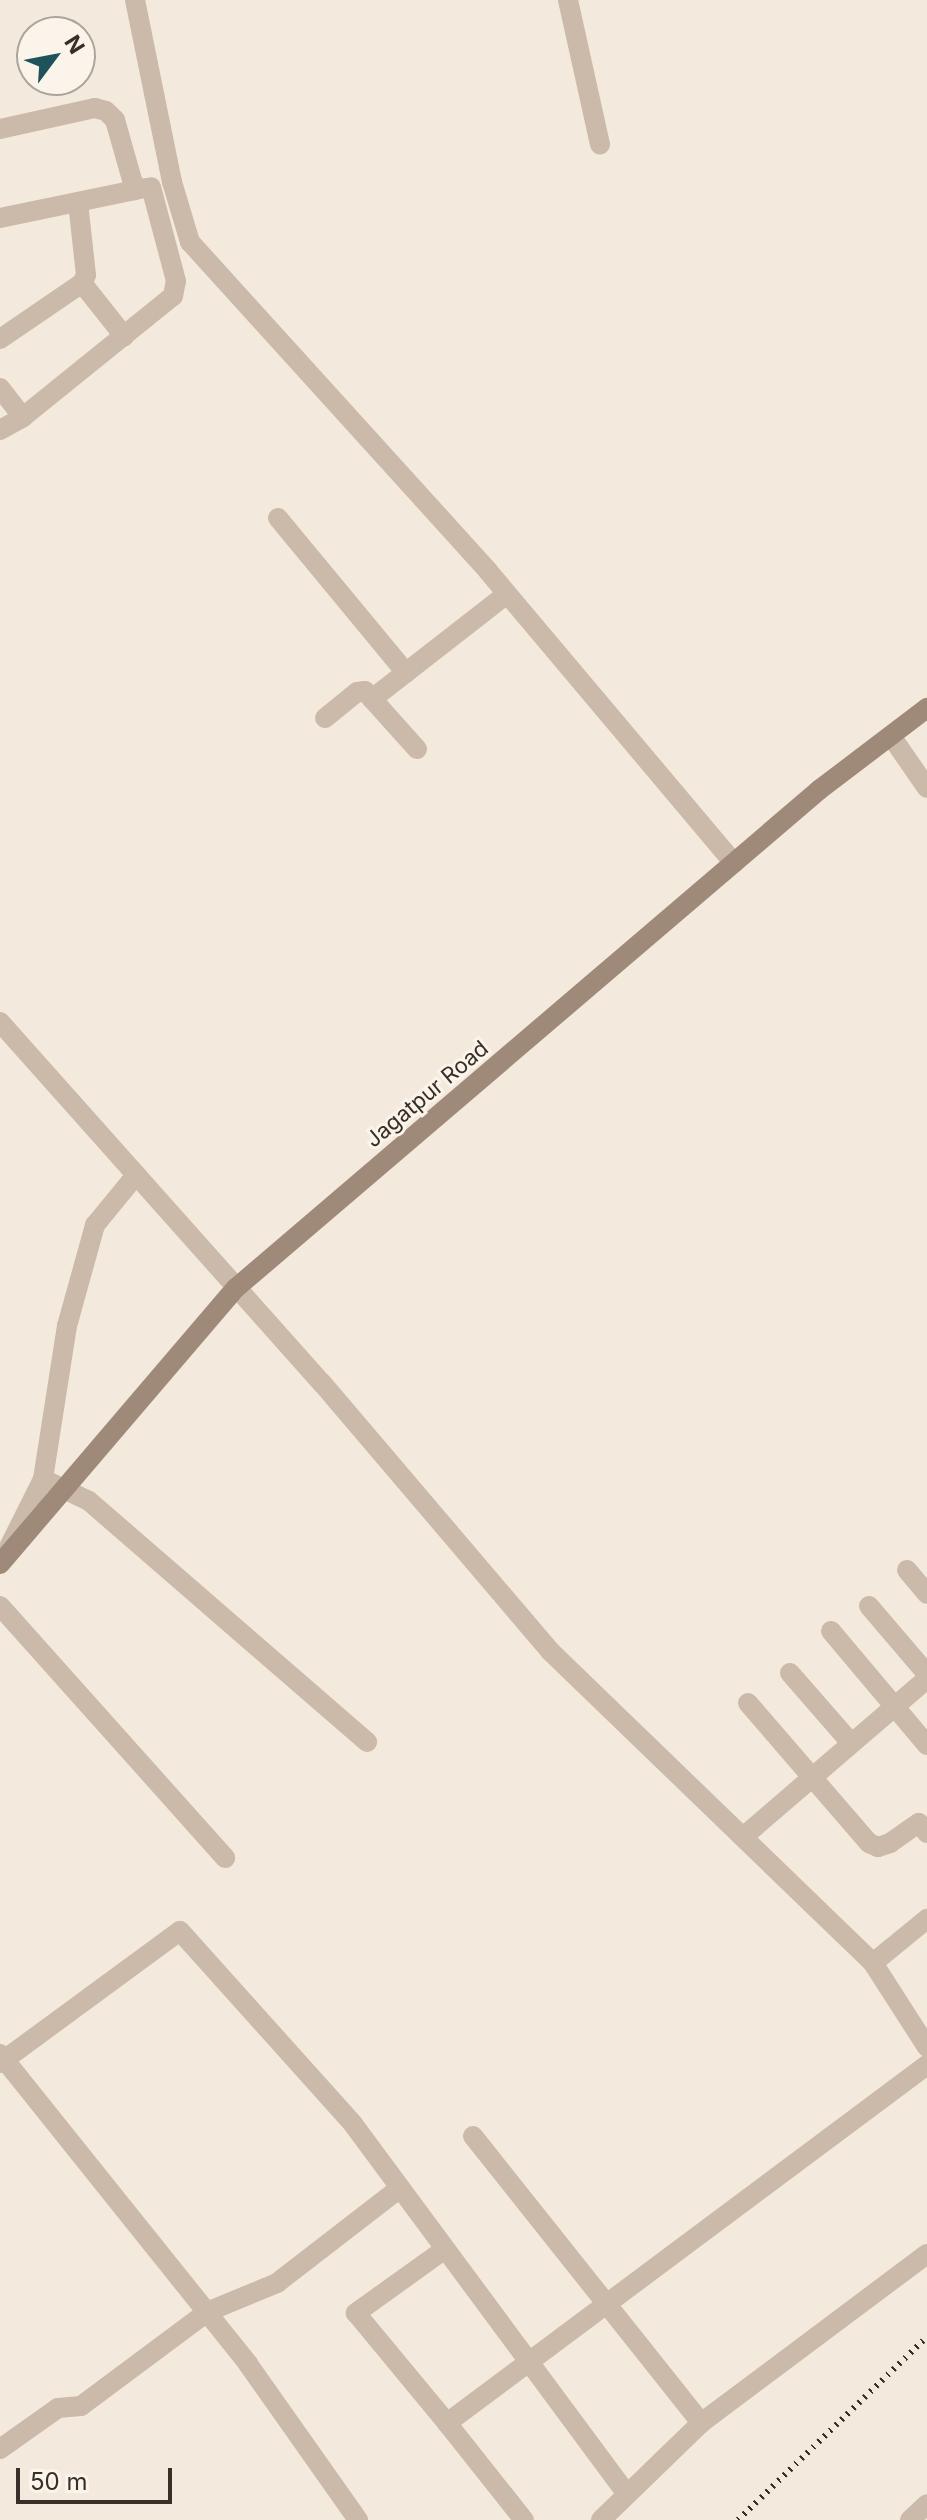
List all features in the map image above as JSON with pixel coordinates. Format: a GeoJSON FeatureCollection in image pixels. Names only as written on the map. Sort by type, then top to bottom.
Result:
{"type":"FeatureCollection","features":[{"type":"Feature","properties":{"kind":"street"},"geometry":{"type":"LineString","coordinates":[[135,0],[172,182],[190,242],[507,594],[734,863]]}},
{"type":"Feature","properties":{"kind":"street"},"geometry":{"type":"LineString","coordinates":[[568,0],[600,144]]}},
{"type":"Feature","properties":{"kind":"street"},"geometry":{"type":"LineString","coordinates":[[0,129],[95,108],[106,111],[115,120],[143,188],[176,288],[173,296],[124,336],[23,417],[0,430]]}},
{"type":"Feature","properties":{"kind":"street"},"geometry":{"type":"LineString","coordinates":[[0,218],[172,182]]}},
{"type":"Feature","properties":{"kind":"street"},"geometry":{"type":"LineString","coordinates":[[0,339],[82,283],[87,267],[78,202]]}},
{"type":"Feature","properties":{"kind":"street"},"geometry":{"type":"LineString","coordinates":[[82,283],[124,336]]}},
{"type":"Feature","properties":{"kind":"street"},"geometry":{"type":"LineString","coordinates":[[0,388],[23,417]]}},
{"type":"Feature","properties":{"kind":"street"},"geometry":{"type":"LineString","coordinates":[[278,518],[406,673]]}},
{"type":"Feature","properties":{"kind":"street"},"geometry":{"type":"LineString","coordinates":[[372,699],[507,594]]}},
{"type":"Feature","properties":{"kind":"street"},"geometry":{"type":"LineString","coordinates":[[325,718],[357,692],[365,691],[417,749]]}},
{"type":"Feature","properties":{"kind":"street","name":"Jagatpur Road"},"geometry":{"type":"LineString","coordinates":[[1,1562],[52,1483],[236,1288],[734,863],[927,708]]}},
{"type":"Feature","properties":{"kind":"street"},"geometry":{"type":"LineString","coordinates":[[891,736],[927,788]]}},
{"type":"Feature","properties":{"kind":"street"},"geometry":{"type":"LineString","coordinates":[[0,1022],[236,1288],[550,1651],[873,1963],[927,2047]]}},
{"type":"Feature","properties":{"kind":"street"},"geometry":{"type":"LineString","coordinates":[[136,1175],[95,1225],[67,1326],[52,1483],[89,1501],[367,1742]]}},
{"type":"Feature","properties":{"kind":"street"},"geometry":{"type":"LineString","coordinates":[[907,1570],[927,1594]]}},
{"type":"Feature","properties":{"kind":"street"},"geometry":{"type":"LineString","coordinates":[[0,1606],[225,1858]]}},
{"type":"Feature","properties":{"kind":"street"},"geometry":{"type":"LineString","coordinates":[[743,1837],[927,1676],[869,1606]]}},
{"type":"Feature","properties":{"kind":"street"},"geometry":{"type":"LineString","coordinates":[[831,1631],[927,1745]]}},
{"type":"Feature","properties":{"kind":"street"},"geometry":{"type":"LineString","coordinates":[[790,1673],[851,1743]]}},
{"type":"Feature","properties":{"kind":"street"},"geometry":{"type":"LineString","coordinates":[[748,1703],[869,1843],[878,1847],[890,1843],[919,1823],[927,1833]]}},
{"type":"Feature","properties":{"kind":"street"},"geometry":{"type":"LineString","coordinates":[[873,1963],[927,1919]]}},
{"type":"Feature","properties":{"kind":"street"},"geometry":{"type":"LineString","coordinates":[[356,2519],[207,2312],[2,2059],[180,1931],[353,2124],[627,2494]]}},
{"type":"Feature","properties":{"kind":"street"},"geometry":{"type":"LineString","coordinates":[[447,2423],[527,2359],[927,2065]]}},
{"type":"Feature","properties":{"kind":"street"},"geometry":{"type":"LineString","coordinates":[[473,2136],[701,2423]]}},
{"type":"Feature","properties":{"kind":"street"},"geometry":{"type":"LineString","coordinates":[[0,2449],[58,2408],[81,2406],[207,2312],[277,2283],[400,2188]]}},
{"type":"Feature","properties":{"kind":"street"},"geometry":{"type":"LineString","coordinates":[[445,2249],[356,2313],[524,2520]]}},
{"type":"Feature","properties":{"kind":"street"},"geometry":{"type":"LineString","coordinates":[[601,2520],[701,2423],[927,2254]]}},
{"type":"Feature","properties":{"kind":"street"},"geometry":{"type":"LineString","coordinates":[[910,2520],[927,2504]]}},
{"type":"Feature","properties":{"kind":"railway"},"geometry":{"type":"LineString","coordinates":[[738,2520],[927,2337]]}}]}
